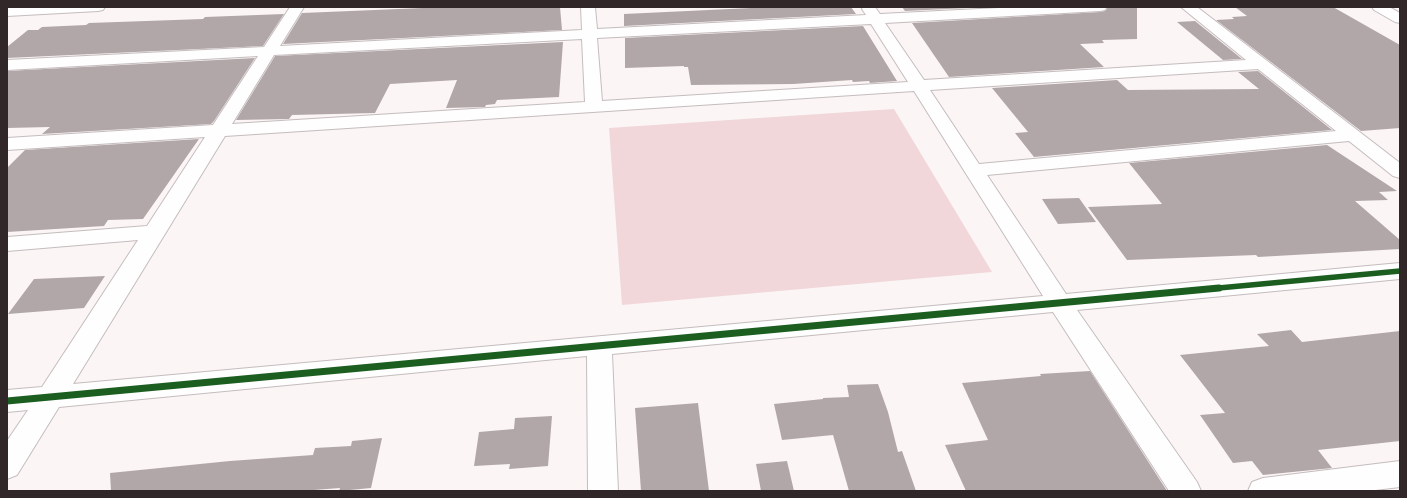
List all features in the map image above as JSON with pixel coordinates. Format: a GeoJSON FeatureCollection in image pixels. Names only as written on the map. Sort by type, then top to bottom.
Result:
{"type":"FeatureCollection","features":[{"type":"Feature","properties":{"kind":"street"},"geometry":{"type":"LineString","coordinates":[[7,12],[98,7]]}},
{"type":"Feature","properties":{"kind":"street"},"geometry":{"type":"LineString","coordinates":[[7,466],[297,7]]}},
{"type":"Feature","properties":{"kind":"street"},"geometry":{"type":"LineString","coordinates":[[588,7],[594,106]]}},
{"type":"Feature","properties":{"kind":"street"},"geometry":{"type":"LineString","coordinates":[[7,65],[589,34],[871,13],[1100,7]]}},
{"type":"Feature","properties":{"kind":"street"},"geometry":{"type":"LineString","coordinates":[[1188,7],[1400,172]]}},
{"type":"Feature","properties":{"kind":"street"},"geometry":{"type":"LineString","coordinates":[[1379,7],[1400,19]]}},
{"type":"Feature","properties":{"kind":"street"},"geometry":{"type":"LineString","coordinates":[[871,13],[1060,303],[1186,491]]}},
{"type":"Feature","properties":{"kind":"street"},"geometry":{"type":"LineString","coordinates":[[7,144],[1261,64]]}},
{"type":"Feature","properties":{"kind":"street"},"geometry":{"type":"LineString","coordinates":[[974,170],[1353,135]]}},
{"type":"Feature","properties":{"kind":"street"},"geometry":{"type":"LineString","coordinates":[[7,244],[154,232]]}},
{"type":"Feature","properties":{"kind":"street"},"geometry":{"type":"LineString","coordinates":[[7,401],[1400,271]]}},
{"type":"Feature","properties":{"kind":"street"},"geometry":{"type":"LineString","coordinates":[[599,346],[603,491]]}},
{"type":"Feature","properties":{"kind":"street"},"geometry":{"type":"LineString","coordinates":[[1263,491],[1400,474]]}},
{"type":"Feature","properties":{"kind":"shaded area"},"geometry":{"type":"Polygon","coordinates":[[[894,109],[992,272],[622,305],[609,128],[894,109]]]}},
{"type":"Feature","properties":{"kind":"building"},"geometry":{"type":"Polygon","coordinates":[[[447,7],[560,7],[562,30],[283,44],[302,13],[447,7]]]}},
{"type":"Feature","properties":{"kind":"building"},"geometry":{"type":"Polygon","coordinates":[[[772,7],[851,7],[856,14],[624,26],[624,14],[772,7]]]}},
{"type":"Feature","properties":{"kind":"building"},"geometry":{"type":"Polygon","coordinates":[[[902,7],[989,7],[905,11],[902,7]]]}},
{"type":"Feature","properties":{"kind":"building"},"geometry":{"type":"Polygon","coordinates":[[[1108,7],[1137,7],[1137,39],[1102,40],[1104,43],[1080,44],[1104,67],[949,77],[912,23],[1100,12],[1105,11],[1108,7]]]}},
{"type":"Feature","properties":{"kind":"building"},"geometry":{"type":"Polygon","coordinates":[[[1235,7],[1333,7],[1400,45],[1400,128],[1361,131],[1216,20],[1234,19],[1232,17],[1247,16],[1235,7]]]}},
{"type":"Feature","properties":{"kind":"building"},"geometry":{"type":"Polygon","coordinates":[[[284,14],[263,46],[7,58],[7,47],[28,30],[38,30],[42,27],[86,25],[89,23],[203,19],[205,17],[284,14]]]}},
{"type":"Feature","properties":{"kind":"building"},"geometry":{"type":"Polygon","coordinates":[[[1195,21],[1242,59],[1223,60],[1177,22],[1195,21]]]}},
{"type":"Feature","properties":{"kind":"building"},"geometry":{"type":"Polygon","coordinates":[[[863,26],[897,81],[870,83],[869,81],[853,82],[852,80],[793,84],[691,85],[688,67],[625,68],[625,38],[863,26]]]}},
{"type":"Feature","properties":{"kind":"building"},"geometry":{"type":"Polygon","coordinates":[[[563,42],[559,97],[497,100],[495,104],[486,105],[485,107],[446,108],[457,80],[390,84],[375,113],[292,115],[289,119],[236,120],[275,56],[563,42]]]}},
{"type":"Feature","properties":{"kind":"building"},"geometry":{"type":"Polygon","coordinates":[[[255,58],[211,124],[42,134],[50,127],[7,128],[7,71],[255,58]]]}},
{"type":"Feature","properties":{"kind":"building"},"geometry":{"type":"Polygon","coordinates":[[[1258,71],[1332,130],[1034,157],[1015,133],[1028,132],[992,88],[1117,80],[1128,90],[1259,89],[1238,72],[1258,71]]]}},
{"type":"Feature","properties":{"kind":"building"},"geometry":{"type":"Polygon","coordinates":[[[199,139],[143,219],[108,220],[104,226],[7,232],[7,168],[25,150],[199,139]]]}},
{"type":"Feature","properties":{"kind":"building"},"geometry":{"type":"Polygon","coordinates":[[[1327,145],[1397,191],[1379,192],[1388,200],[1355,201],[1400,240],[1400,249],[1258,257],[1256,255],[1127,260],[1088,207],[1162,204],[1129,163],[1327,145]]]}},
{"type":"Feature","properties":{"kind":"building"},"geometry":{"type":"Polygon","coordinates":[[[1079,198],[1096,222],[1058,224],[1042,199],[1079,198]]]}},
{"type":"Feature","properties":{"kind":"building"},"geometry":{"type":"Polygon","coordinates":[[[105,276],[84,308],[8,314],[34,279],[105,276]]]}},
{"type":"Feature","properties":{"kind":"building"},"geometry":{"type":"Polygon","coordinates":[[[1291,330],[1302,342],[1400,331],[1400,441],[1318,450],[1332,468],[1263,475],[1252,461],[1233,463],[1200,415],[1225,413],[1180,355],[1269,346],[1257,334],[1291,330]]]}},
{"type":"Feature","properties":{"kind":"building"},"geometry":{"type":"Polygon","coordinates":[[[1090,371],[1167,491],[966,491],[945,445],[988,440],[962,383],[1041,376],[1040,374],[1090,371]]]}},
{"type":"Feature","properties":{"kind":"building"},"geometry":{"type":"Polygon","coordinates":[[[878,384],[888,412],[898,452],[902,451],[916,491],[849,491],[833,435],[782,440],[774,404],[823,398],[849,397],[847,385],[878,384]]]}},
{"type":"Feature","properties":{"kind":"building"},"geometry":{"type":"Polygon","coordinates":[[[698,403],[709,491],[641,491],[635,408],[698,403]]]}},
{"type":"Feature","properties":{"kind":"building"},"geometry":{"type":"Polygon","coordinates":[[[552,416],[548,466],[509,469],[510,464],[474,466],[479,432],[514,429],[515,418],[552,416]]]}},
{"type":"Feature","properties":{"kind":"building"},"geometry":{"type":"Polygon","coordinates":[[[382,438],[371,488],[339,491],[340,488],[301,491],[111,491],[110,473],[230,461],[313,455],[315,448],[351,446],[352,441],[382,438]]]}},
{"type":"Feature","properties":{"kind":"building"},"geometry":{"type":"Polygon","coordinates":[[[787,461],[794,491],[761,491],[756,464],[787,461]]]}},
{"type":"Feature","properties":{"kind":"cycle path"},"geometry":{"type":"LineString","coordinates":[[7,401],[1400,271]]}}]}
